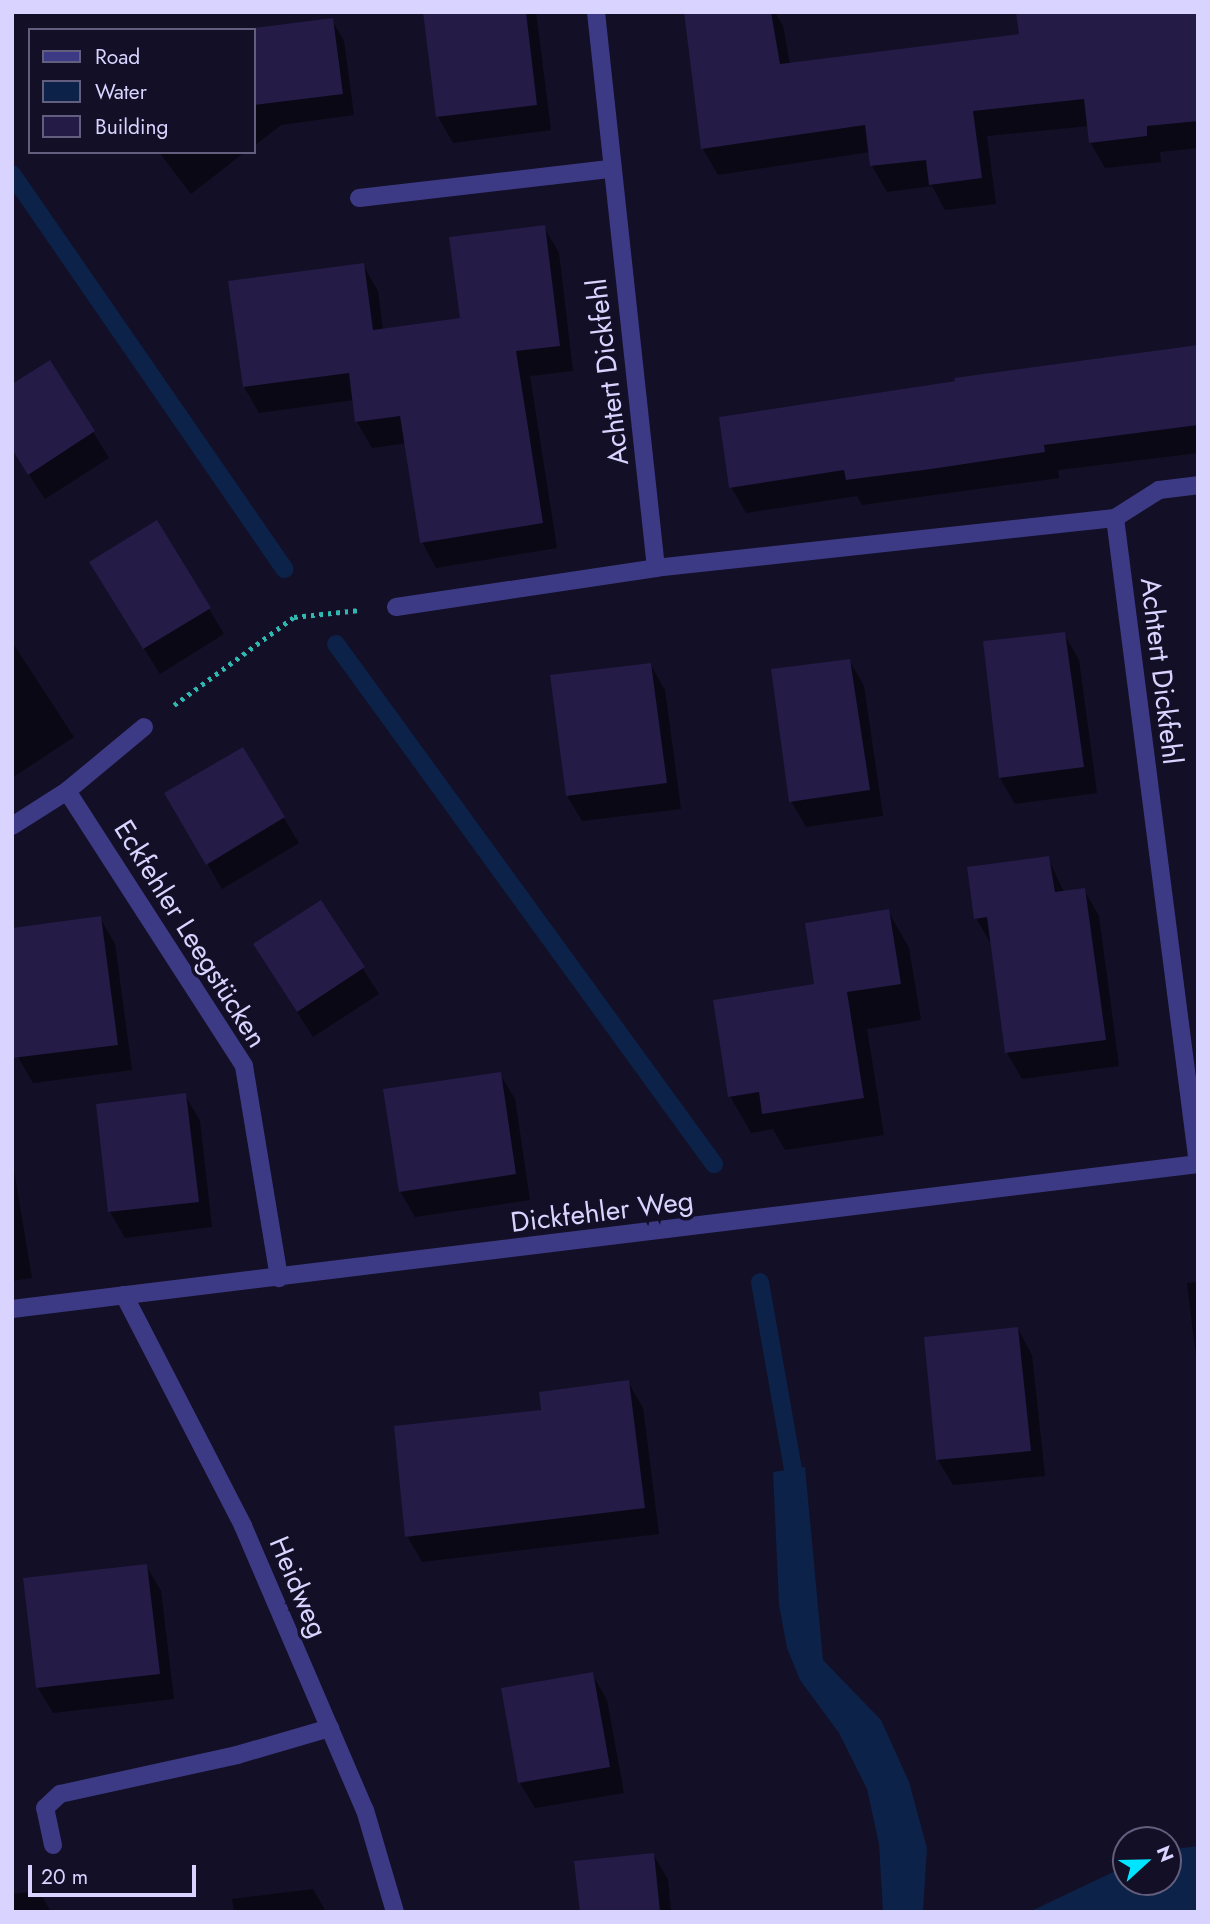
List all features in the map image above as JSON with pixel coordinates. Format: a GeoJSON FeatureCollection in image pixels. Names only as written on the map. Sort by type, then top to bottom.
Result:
{"type":"FeatureCollection","features":[{"type":"Feature","properties":{"kind":"street","name":"Achtert Dickfehl"},"geometry":{"type":"LineString","coordinates":[[596,12],[656,568]]}},
{"type":"Feature","properties":{"kind":"street"},"geometry":{"type":"LineString","coordinates":[[359,198],[611,169]]}},
{"type":"Feature","properties":{"kind":"street"},"geometry":{"type":"LineString","coordinates":[[396,607],[656,568],[1115,518],[1159,490],[1198,485]]}},
{"type":"Feature","properties":{"kind":"street","name":"Achtert Dickfehl"},"geometry":{"type":"LineString","coordinates":[[1115,518],[1198,1164]]}},
{"type":"Feature","properties":{"kind":"street"},"geometry":{"type":"LineString","coordinates":[[12,826],[67,791],[144,727]]}},
{"type":"Feature","properties":{"kind":"street","name":"Eckfehler Leegstücken"},"geometry":{"type":"LineString","coordinates":[[67,791],[244,1066],[279,1278]]}},
{"type":"Feature","properties":{"kind":"street","name":"Dickfehler Weg"},"geometry":{"type":"LineString","coordinates":[[12,1309],[1198,1164]]}},
{"type":"Feature","properties":{"kind":"street","name":"Heidweg"},"geometry":{"type":"LineString","coordinates":[[124,1295],[243,1525],[365,1810],[395,1912]]}},
{"type":"Feature","properties":{"kind":"street"},"geometry":{"type":"LineString","coordinates":[[52,1845],[45,1808],[60,1794],[237,1755],[330,1728]]}},
{"type":"Feature","properties":{"kind":"path"},"geometry":{"type":"LineString","coordinates":[[144,727],[294,617],[396,607]]}},
{"type":"Feature","properties":{"kind":"water"},"geometry":{"type":"Polygon","coordinates":[[[805,1467],[823,1660],[881,1720],[909,1782],[927,1848],[923,1912],[883,1912],[879,1844],[867,1789],[839,1733],[800,1680],[787,1648],[779,1605],[773,1472],[805,1467]]]}},
{"type":"Feature","properties":{"kind":"water"},"geometry":{"type":"Polygon","coordinates":[[[1198,1846],[1198,1912],[1029,1912],[1112,1873],[1112,1896],[1182,1896],[1182,1848],[1198,1846]]]}},
{"type":"Feature","properties":{"kind":"building"},"geometry":{"type":"Polygon","coordinates":[[[423,12],[526,12],[537,105],[436,117],[423,12]]]}},
{"type":"Feature","properties":{"kind":"building"},"geometry":{"type":"Polygon","coordinates":[[[684,12],[771,12],[780,64],[1019,34],[1016,12],[1198,12],[1198,121],[1147,126],[1147,136],[1089,143],[1084,99],[973,111],[982,178],[929,185],[926,160],[870,166],[865,125],[701,149],[684,12]]]}},
{"type":"Feature","properties":{"kind":"building"},"geometry":{"type":"Polygon","coordinates":[[[333,18],[343,94],[256,105],[254,28],[333,18]]]}},
{"type":"Feature","properties":{"kind":"building"},"geometry":{"type":"Polygon","coordinates":[[[545,225],[560,346],[516,351],[543,523],[420,543],[400,416],[355,422],[349,373],[243,387],[228,281],[364,263],[373,330],[460,318],[449,237],[545,225]]]}},
{"type":"Feature","properties":{"kind":"building"},"geometry":{"type":"Polygon","coordinates":[[[1198,345],[1198,425],[1044,445],[1045,452],[931,469],[846,480],[844,470],[729,488],[719,417],[955,381],[954,378],[1198,345]]]}},
{"type":"Feature","properties":{"kind":"building"},"geometry":{"type":"Polygon","coordinates":[[[50,360],[95,431],[28,475],[12,449],[12,384],[50,360]]]}},
{"type":"Feature","properties":{"kind":"building"},"geometry":{"type":"Polygon","coordinates":[[[157,520],[211,608],[143,649],[89,562],[157,520]]]}},
{"type":"Feature","properties":{"kind":"building"},"geometry":{"type":"Polygon","coordinates":[[[1065,632],[1084,767],[999,778],[983,641],[1065,632]]]}},
{"type":"Feature","properties":{"kind":"building"},"geometry":{"type":"Polygon","coordinates":[[[850,659],[870,790],[789,802],[771,669],[850,659]]]}},
{"type":"Feature","properties":{"kind":"building"},"geometry":{"type":"Polygon","coordinates":[[[651,663],[667,783],[566,796],[550,675],[651,663]]]}},
{"type":"Feature","properties":{"kind":"building"},"geometry":{"type":"Polygon","coordinates":[[[243,747],[285,817],[206,865],[164,793],[243,747]]]}},
{"type":"Feature","properties":{"kind":"building"},"geometry":{"type":"Polygon","coordinates":[[[1049,856],[1055,892],[1085,888],[1106,1040],[1005,1053],[987,917],[974,919],[967,867],[1049,856]]]}},
{"type":"Feature","properties":{"kind":"building"},"geometry":{"type":"Polygon","coordinates":[[[321,900],[365,967],[297,1012],[253,944],[321,900]]]}},
{"type":"Feature","properties":{"kind":"building"},"geometry":{"type":"Polygon","coordinates":[[[889,909],[901,984],[847,992],[864,1098],[762,1114],[759,1092],[728,1097],[713,1000],[814,984],[805,923],[889,909]]]}},
{"type":"Feature","properties":{"kind":"building"},"geometry":{"type":"Polygon","coordinates":[[[101,916],[118,1045],[12,1058],[12,928],[101,916]]]}},
{"type":"Feature","properties":{"kind":"building"},"geometry":{"type":"Polygon","coordinates":[[[501,1072],[516,1174],[399,1192],[383,1089],[501,1072]]]}},
{"type":"Feature","properties":{"kind":"building"},"geometry":{"type":"Polygon","coordinates":[[[186,1093],[199,1202],[108,1212],[96,1104],[186,1093]]]}},
{"type":"Feature","properties":{"kind":"building"},"geometry":{"type":"Polygon","coordinates":[[[1018,1327],[1031,1451],[936,1460],[924,1337],[1018,1327]]]}},
{"type":"Feature","properties":{"kind":"building"},"geometry":{"type":"Polygon","coordinates":[[[629,1380],[645,1508],[405,1537],[394,1426],[541,1410],[539,1392],[629,1380]]]}},
{"type":"Feature","properties":{"kind":"building"},"geometry":{"type":"Polygon","coordinates":[[[147,1564],[160,1674],[36,1688],[23,1578],[147,1564]]]}},
{"type":"Feature","properties":{"kind":"building"},"geometry":{"type":"Polygon","coordinates":[[[593,1672],[610,1767],[518,1783],[501,1688],[593,1672]]]}},
{"type":"Feature","properties":{"kind":"building"},"geometry":{"type":"Polygon","coordinates":[[[654,1853],[660,1912],[580,1912],[574,1861],[654,1853]]]}},
{"type":"Feature","properties":{"kind":"waterway"},"geometry":{"type":"LineString","coordinates":[[12,174],[285,569]]}},
{"type":"Feature","properties":{"kind":"waterway"},"geometry":{"type":"LineString","coordinates":[[336,644],[714,1164]]}},
{"type":"Feature","properties":{"kind":"waterway"},"geometry":{"type":"LineString","coordinates":[[760,1282],[793,1469]]}}]}
